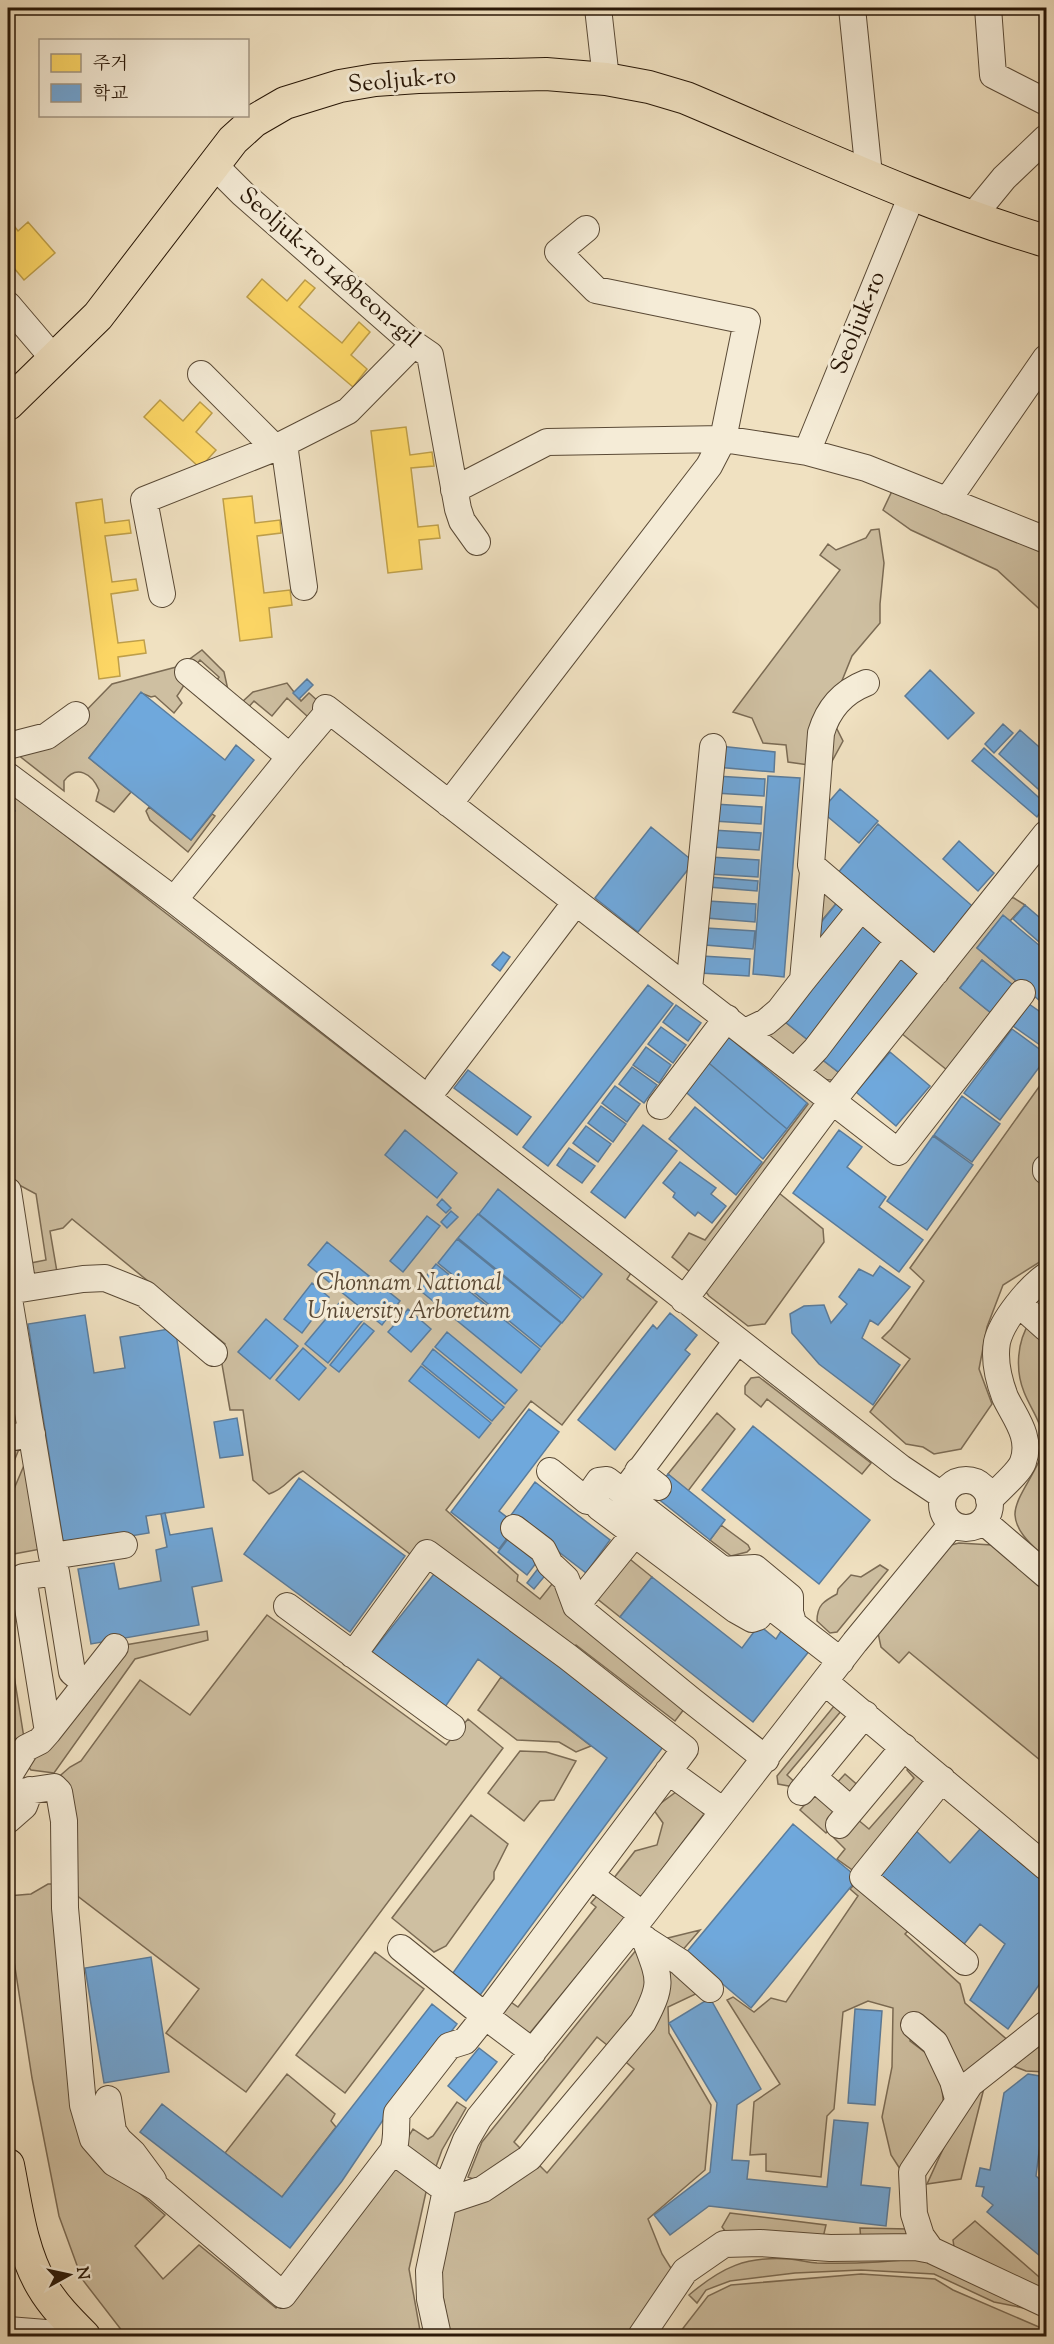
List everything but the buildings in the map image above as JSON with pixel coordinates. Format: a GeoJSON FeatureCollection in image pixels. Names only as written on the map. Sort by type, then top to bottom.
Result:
{"type":"FeatureCollection","features":[{"type":"Feature","properties":{"kind":"main road","name":"Seoljuk-ro"},"geometry":{"type":"LineString","coordinates":[[13,403],[98,316],[213,164],[254,121],[285,103],[339,86],[418,77],[546,74],[606,79],[649,87],[686,98],[912,195],[1047,241]]}},
{"type":"Feature","properties":{"kind":"main road"},"geometry":{"type":"LineString","coordinates":[[8,2165],[21,2231],[33,2268],[53,2303],[84,2336]]}},
{"type":"Feature","properties":{"kind":"street"},"geometry":{"type":"LineString","coordinates":[[598,8],[606,79]]}},
{"type":"Feature","properties":{"kind":"street"},"geometry":{"type":"LineString","coordinates":[[852,8],[869,175]]}},
{"type":"Feature","properties":{"kind":"street"},"geometry":{"type":"LineString","coordinates":[[988,8],[993,75],[1047,102]]}},
{"type":"Feature","properties":{"kind":"street"},"geometry":{"type":"LineString","coordinates":[[972,217],[1004,178],[1047,138]]}},
{"type":"Feature","properties":{"kind":"street","name":"Seoljuk-ro 148beon-gil"},"geometry":{"type":"LineString","coordinates":[[213,164],[243,194],[414,344],[430,355],[454,490],[462,521],[477,542]]}},
{"type":"Feature","properties":{"kind":"street","name":"Seoljuk-ro"},"geometry":{"type":"LineString","coordinates":[[807,452],[912,195]]}},
{"type":"Feature","properties":{"kind":"street"},"geometry":{"type":"LineString","coordinates":[[449,804],[709,466],[723,439],[747,321],[596,290],[558,252],[586,229]]}},
{"type":"Feature","properties":{"kind":"street"},"geometry":{"type":"LineString","coordinates":[[8,304],[54,359]]}},
{"type":"Feature","properties":{"kind":"street"},"geometry":{"type":"LineString","coordinates":[[162,594],[144,500],[279,446],[348,411],[414,344]]}},
{"type":"Feature","properties":{"kind":"street"},"geometry":{"type":"LineString","coordinates":[[947,501],[1047,358]]}},
{"type":"Feature","properties":{"kind":"street"},"geometry":{"type":"LineString","coordinates":[[201,374],[279,446],[304,587]]}},
{"type":"Feature","properties":{"kind":"street"},"geometry":{"type":"LineString","coordinates":[[454,490],[547,442],[723,439],[807,452],[866,468],[1047,540]]}},
{"type":"Feature","properties":{"kind":"street"},"geometry":{"type":"LineString","coordinates":[[188,672],[290,757]]}},
{"type":"Feature","properties":{"kind":"street"},"geometry":{"type":"LineString","coordinates":[[803,980],[813,872],[811,865],[821,733],[826,718],[849,690],[866,683]]}},
{"type":"Feature","properties":{"kind":"street"},"geometry":{"type":"LineString","coordinates":[[174,900],[327,709],[898,1152],[1022,993]]}},
{"type":"Feature","properties":{"kind":"street"},"geometry":{"type":"LineString","coordinates":[[8,746],[46,736],[76,715]]}},
{"type":"Feature","properties":{"kind":"street"},"geometry":{"type":"LineString","coordinates":[[689,989],[713,747]]}},
{"type":"Feature","properties":{"kind":"street"},"geometry":{"type":"LineString","coordinates":[[8,776],[174,900],[910,1475],[943,1496]]}},
{"type":"Feature","properties":{"kind":"street"},"geometry":{"type":"LineString","coordinates":[[684,1300],[833,1100],[1047,834]]}},
{"type":"Feature","properties":{"kind":"street"},"geometry":{"type":"LineString","coordinates":[[811,865],[936,972]]}},
{"type":"Feature","properties":{"kind":"street"},"geometry":{"type":"LineString","coordinates":[[437,1086],[576,902]]}},
{"type":"Feature","properties":{"kind":"street"},"geometry":{"type":"LineString","coordinates":[[660,1106],[736,1025],[766,1022],[779,1011],[861,908]]}},
{"type":"Feature","properties":{"kind":"street"},"geometry":{"type":"LineString","coordinates":[[795,1071],[816,1049],[898,940]]}},
{"type":"Feature","properties":{"kind":"street"},"geometry":{"type":"LineString","coordinates":[[8,1191],[20,1436],[52,1556],[124,1545]]}},
{"type":"Feature","properties":{"kind":"street"},"geometry":{"type":"LineString","coordinates":[[1047,1276],[1010,1314],[997,1342],[998,1372],[1005,1396],[1023,1431],[1026,1450],[1022,1464],[986,1510],[968,1528],[952,1524],[944,1514],[942,1507],[943,1496],[955,1483],[969,1480],[982,1487],[986,1510],[1047,1575]]}},
{"type":"Feature","properties":{"kind":"street"},"geometry":{"type":"LineString","coordinates":[[13,1291],[91,1278],[145,1294],[214,1353]]}},
{"type":"Feature","properties":{"kind":"street"},"geometry":{"type":"LineString","coordinates":[[1019,1304],[1047,1328]]}},
{"type":"Feature","properties":{"kind":"street"},"geometry":{"type":"LineString","coordinates":[[622,1493],[737,1341]]}},
{"type":"Feature","properties":{"kind":"street"},"geometry":{"type":"LineString","coordinates":[[550,1471],[587,1501],[596,1501]]}},
{"type":"Feature","properties":{"kind":"street"},"geometry":{"type":"LineString","coordinates":[[638,1471],[658,1487]]}},
{"type":"Feature","properties":{"kind":"street"},"geometry":{"type":"LineString","coordinates":[[768,1604],[758,1617],[752,1620],[736,1611],[642,1524],[622,1493],[607,1480],[599,1481],[592,1491],[600,1507],[642,1524],[722,1570],[794,1623],[841,1661]]}},
{"type":"Feature","properties":{"kind":"street"},"geometry":{"type":"LineString","coordinates":[[576,1606],[642,1524]]}},
{"type":"Feature","properties":{"kind":"street"},"geometry":{"type":"LineString","coordinates":[[438,2337],[430,2300],[429,2271],[445,2196],[466,2140],[479,2118],[639,1929],[723,1811],[952,1524]]}},
{"type":"Feature","properties":{"kind":"street"},"geometry":{"type":"LineString","coordinates":[[514,1528],[543,1550],[550,1564],[566,1580],[576,1606],[766,1759]]}},
{"type":"Feature","properties":{"kind":"street"},"geometry":{"type":"LineString","coordinates":[[21,1787],[54,1787],[59,1792],[64,1821],[65,1908],[82,2105],[93,2139],[114,2163],[158,2188],[283,2295],[393,2151],[397,2140],[397,2113],[449,2046],[465,2041],[485,2016],[685,1749],[568,1657],[427,1553],[353,1655]]}},
{"type":"Feature","properties":{"kind":"street"},"geometry":{"type":"LineString","coordinates":[[722,1570],[755,1568],[790,1597],[790,1612],[794,1623]]}},
{"type":"Feature","properties":{"kind":"street"},"geometry":{"type":"LineString","coordinates":[[48,1732],[23,1577],[56,1572],[72,1672],[86,1684]]}},
{"type":"Feature","properties":{"kind":"street"},"geometry":{"type":"LineString","coordinates":[[287,1606],[452,1727]]}},
{"type":"Feature","properties":{"kind":"street"},"geometry":{"type":"LineString","coordinates":[[8,1820],[24,1806],[21,1787],[26,1748],[40,1741],[48,1732],[115,1647]]}},
{"type":"Feature","properties":{"kind":"street"},"geometry":{"type":"LineString","coordinates":[[825,1682],[1047,1867]]}},
{"type":"Feature","properties":{"kind":"street"},"geometry":{"type":"LineString","coordinates":[[865,1714],[807,1784],[845,1817],[904,1747]]}},
{"type":"Feature","properties":{"kind":"street"},"geometry":{"type":"LineString","coordinates":[[668,1771],[723,1811]]}},
{"type":"Feature","properties":{"kind":"street"},"geometry":{"type":"LineString","coordinates":[[942,1779],[863,1877],[965,1962]]}},
{"type":"Feature","properties":{"kind":"street"},"geometry":{"type":"LineString","coordinates":[[591,1876],[639,1929],[710,1989]]}},
{"type":"Feature","properties":{"kind":"street"},"geometry":{"type":"LineString","coordinates":[[445,2196],[483,2189],[529,2158],[643,2022],[656,1997],[658,1975],[639,1929]]}},
{"type":"Feature","properties":{"kind":"street"},"geometry":{"type":"LineString","coordinates":[[401,1948],[533,2052]]}},
{"type":"Feature","properties":{"kind":"street"},"geometry":{"type":"LineString","coordinates":[[931,2250],[921,2236],[914,2214],[912,2172],[970,2084],[1047,2024]]}},
{"type":"Feature","properties":{"kind":"street"},"geometry":{"type":"LineString","coordinates":[[914,2025],[935,2043],[953,2081],[958,2099]]}},
{"type":"Feature","properties":{"kind":"street"},"geometry":{"type":"LineString","coordinates":[[990,2090],[994,2064]]}},
{"type":"Feature","properties":{"kind":"street"},"geometry":{"type":"LineString","coordinates":[[108,2099],[113,2131],[147,2171],[158,2188]]}},
{"type":"Feature","properties":{"kind":"street"},"geometry":{"type":"LineString","coordinates":[[393,2151],[445,2196]]}},
{"type":"Feature","properties":{"kind":"street"},"geometry":{"type":"LineString","coordinates":[[641,2337],[685,2271],[724,2244],[760,2243],[830,2248],[915,2247],[931,2250],[1047,2304]]}},
{"type":"Feature","properties":{"kind":"street"},"geometry":{"type":"LineString","coordinates":[[8,2330],[84,2336]]}},
{"type":"Feature","properties":{"kind":"green space"},"geometry":{"type":"Polygon","coordinates":[[[893,489],[938,505],[1046,554],[1046,615],[997,570],[911,530],[883,510],[893,489]]]}},
{"type":"Feature","properties":{"kind":"green space"},"geometry":{"type":"Polygon","coordinates":[[[879,529],[884,563],[880,623],[852,656],[839,688],[834,723],[843,741],[830,765],[788,762],[786,745],[763,743],[752,718],[733,712],[840,570],[820,555],[828,544],[836,550],[866,538],[871,530],[879,529]]]}},
{"type":"Feature","properties":{"kind":"green space"},"geometry":{"type":"Polygon","coordinates":[[[202,650],[224,672],[228,690],[242,702],[253,692],[287,683],[301,701],[309,693],[329,711],[317,725],[287,698],[272,716],[254,701],[245,711],[214,684],[219,677],[200,660],[177,696],[182,703],[174,713],[155,696],[151,697],[141,693],[89,758],[131,792],[114,812],[96,801],[99,790],[92,779],[84,773],[74,773],[69,776],[64,781],[64,791],[13,751],[75,722],[112,684],[180,666],[202,650]]]}},
{"type":"Feature","properties":{"kind":"green space","name":"Chonnam National University Arboretum"},"geometry":{"type":"Polygon","coordinates":[[[8,791],[631,1273],[627,1279],[657,1302],[562,1425],[531,1401],[446,1510],[518,1575],[517,1581],[540,1599],[556,1579],[691,1700],[675,1721],[576,1645],[568,1657],[415,1558],[303,1471],[280,1489],[269,1494],[253,1480],[243,1410],[230,1410],[220,1353],[225,1344],[72,1219],[63,1228],[50,1231],[57,1272],[28,1277],[31,1263],[46,1260],[36,1194],[8,1179],[8,791]]]}},
{"type":"Feature","properties":{"kind":"green space"},"geometry":{"type":"Polygon","coordinates":[[[149,807],[191,840],[212,814],[215,816],[188,852],[150,820],[146,811],[149,807]]]}},
{"type":"Feature","properties":{"kind":"green space"},"geometry":{"type":"Polygon","coordinates":[[[823,888],[830,889],[840,899],[814,930],[823,888]]]}},
{"type":"Feature","properties":{"kind":"green space"},"geometry":{"type":"Polygon","coordinates":[[[1001,897],[1014,898],[1025,905],[1010,921],[1003,916],[977,948],[1016,981],[1013,985],[982,960],[960,988],[991,1013],[947,1070],[896,1029],[1001,897]]]}},
{"type":"Feature","properties":{"kind":"green space"},"geometry":{"type":"Polygon","coordinates":[[[814,931],[828,942],[810,965],[814,931]]]}},
{"type":"Feature","properties":{"kind":"green space"},"geometry":{"type":"Polygon","coordinates":[[[780,1018],[813,1044],[796,1064],[765,1038],[780,1018]]]}},
{"type":"Feature","properties":{"kind":"green space"},"geometry":{"type":"Polygon","coordinates":[[[726,1026],[818,1106],[695,1276],[672,1257],[689,1233],[705,1240],[808,1104],[721,1032],[726,1026]]]}},
{"type":"Feature","properties":{"kind":"green space"},"geometry":{"type":"Polygon","coordinates":[[[815,1054],[846,1078],[828,1080],[814,1074],[806,1065],[815,1054]]]}},
{"type":"Feature","properties":{"kind":"green space"},"geometry":{"type":"Polygon","coordinates":[[[1046,1077],[1046,1136],[1043,1151],[1046,1258],[1003,1285],[987,1327],[979,1369],[992,1404],[961,1449],[934,1454],[923,1447],[906,1444],[870,1412],[910,1359],[882,1338],[891,1329],[924,1281],[910,1268],[1046,1077]]]}},
{"type":"Feature","properties":{"kind":"green space"},"geometry":{"type":"Polygon","coordinates":[[[779,1193],[823,1229],[824,1242],[765,1324],[748,1326],[709,1296],[703,1288],[779,1193]]]}},
{"type":"Feature","properties":{"kind":"green space"},"geometry":{"type":"Polygon","coordinates":[[[1030,1322],[1046,1335],[1046,1559],[1022,1534],[1015,1515],[1019,1499],[1039,1461],[1043,1443],[1041,1428],[1024,1392],[1019,1374],[1020,1347],[1030,1322]]]}},
{"type":"Feature","properties":{"kind":"green space"},"geometry":{"type":"Polygon","coordinates":[[[759,1377],[871,1463],[862,1474],[767,1399],[761,1407],[745,1394],[745,1386],[751,1378],[759,1377]]]}},
{"type":"Feature","properties":{"kind":"green space"},"geometry":{"type":"Polygon","coordinates":[[[717,1413],[735,1429],[688,1491],[668,1474],[717,1413]]]}},
{"type":"Feature","properties":{"kind":"green space"},"geometry":{"type":"Polygon","coordinates":[[[8,1446],[19,1449],[8,1476],[8,1446]]]}},
{"type":"Feature","properties":{"kind":"green space"},"geometry":{"type":"Polygon","coordinates":[[[28,1456],[41,1549],[8,1555],[8,1503],[28,1456]]]}},
{"type":"Feature","properties":{"kind":"green space"},"geometry":{"type":"Polygon","coordinates":[[[721,1525],[748,1545],[750,1549],[731,1556],[710,1540],[721,1525]]]}},
{"type":"Feature","properties":{"kind":"green space"},"geometry":{"type":"Polygon","coordinates":[[[959,1543],[992,1545],[1046,1592],[1046,1765],[909,1652],[899,1663],[881,1647],[878,1633],[947,1546],[959,1543]]]}},
{"type":"Feature","properties":{"kind":"green space"},"geometry":{"type":"Polygon","coordinates":[[[626,1556],[652,1577],[620,1617],[595,1597],[626,1556]]]}},
{"type":"Feature","properties":{"kind":"green space"},"geometry":{"type":"Polygon","coordinates":[[[880,1565],[888,1570],[837,1632],[830,1633],[817,1621],[818,1611],[822,1604],[837,1594],[838,1589],[851,1575],[861,1577],[880,1565]]]}},
{"type":"Feature","properties":{"kind":"green space"},"geometry":{"type":"Polygon","coordinates":[[[267,1615],[446,1745],[468,1719],[503,1748],[246,2092],[166,2033],[199,1989],[71,1891],[47,1787],[70,1767],[81,1761],[140,1680],[190,1715],[267,1615]]]}},
{"type":"Feature","properties":{"kind":"green space"},"geometry":{"type":"Polygon","coordinates":[[[207,1631],[208,1640],[135,1659],[54,1773],[31,1770],[25,1763],[125,1645],[207,1631]]]}},
{"type":"Feature","properties":{"kind":"green space"},"geometry":{"type":"Polygon","coordinates":[[[8,1638],[24,1738],[8,1760],[8,1638]]]}},
{"type":"Feature","properties":{"kind":"green space"},"geometry":{"type":"Polygon","coordinates":[[[501,1677],[591,1746],[576,1752],[559,1742],[517,1740],[478,1710],[501,1677]]]}},
{"type":"Feature","properties":{"kind":"green space"},"geometry":{"type":"Polygon","coordinates":[[[839,1700],[842,1710],[787,1775],[798,1785],[794,1787],[778,1784],[777,1776],[839,1700]]]}},
{"type":"Feature","properties":{"kind":"green space"},"geometry":{"type":"Polygon","coordinates":[[[520,1751],[546,1752],[576,1761],[554,1800],[540,1801],[524,1821],[488,1793],[520,1751]]]}},
{"type":"Feature","properties":{"kind":"green space"},"geometry":{"type":"Polygon","coordinates":[[[914,1761],[936,1780],[858,1874],[837,1859],[845,1849],[834,1838],[846,1823],[857,1819],[869,1829],[914,1778],[907,1770],[914,1761]]]}},
{"type":"Feature","properties":{"kind":"green space"},"geometry":{"type":"Polygon","coordinates":[[[845,1774],[861,1788],[851,1800],[834,1786],[845,1774]]]}},
{"type":"Feature","properties":{"kind":"green space"},"geometry":{"type":"Polygon","coordinates":[[[680,1789],[704,1814],[636,1904],[610,1883],[635,1851],[657,1845],[663,1823],[653,1809],[680,1789]]]}},
{"type":"Feature","properties":{"kind":"green space"},"geometry":{"type":"Polygon","coordinates":[[[819,1789],[844,1812],[826,1833],[800,1810],[819,1789]]]}},
{"type":"Feature","properties":{"kind":"green space"},"geometry":{"type":"Polygon","coordinates":[[[471,1815],[508,1844],[494,1872],[494,1879],[446,1946],[434,1952],[392,1918],[471,1815]]]}},
{"type":"Feature","properties":{"kind":"green space"},"geometry":{"type":"Polygon","coordinates":[[[859,1880],[912,1927],[905,1934],[960,1984],[965,2003],[1011,2043],[963,2076],[917,2014],[910,2041],[939,2063],[944,2107],[902,2172],[891,2155],[882,2117],[892,2067],[893,2008],[868,2001],[843,2012],[834,2109],[827,2116],[821,2177],[766,2171],[766,2154],[750,2155],[754,2102],[780,2084],[727,2000],[733,1997],[754,2012],[771,1998],[786,2002],[858,1896],[850,1889],[859,1880]]]}},
{"type":"Feature","properties":{"kind":"green space"},"geometry":{"type":"Polygon","coordinates":[[[48,1884],[64,1884],[83,2105],[136,2190],[165,2215],[135,2246],[163,2279],[199,2245],[276,2308],[394,2159],[428,2183],[409,2269],[421,2336],[126,2336],[82,2279],[59,2216],[32,2078],[8,1922],[8,1896],[31,1894],[48,1884]]]}},
{"type":"Feature","properties":{"kind":"green space"},"geometry":{"type":"Polygon","coordinates":[[[602,1890],[629,1912],[525,2039],[495,2015],[505,1998],[518,2007],[596,1907],[591,1903],[602,1890]]]}},
{"type":"Feature","properties":{"kind":"green space"},"geometry":{"type":"Polygon","coordinates":[[[700,1930],[680,1953],[702,1991],[668,2007],[669,2033],[711,2105],[705,2170],[648,2219],[662,2254],[674,2273],[632,2336],[450,2336],[442,2291],[442,2252],[454,2210],[534,2160],[547,2173],[634,2069],[620,2057],[664,1939],[700,1930]]]}},
{"type":"Feature","properties":{"kind":"green space"},"geometry":{"type":"Polygon","coordinates":[[[641,1944],[650,1989],[612,2049],[597,2037],[514,2142],[526,2154],[476,2180],[468,2177],[482,2142],[641,1944]]]}},
{"type":"Feature","properties":{"kind":"green space"},"geometry":{"type":"Polygon","coordinates":[[[375,1952],[424,1989],[345,2093],[296,2055],[375,1952]]]}},
{"type":"Feature","properties":{"kind":"green space"},"geometry":{"type":"Polygon","coordinates":[[[1046,2041],[1046,2072],[1026,2071],[1013,2066],[1046,2041]]]}},
{"type":"Feature","properties":{"kind":"green space"},"geometry":{"type":"Polygon","coordinates":[[[287,2074],[335,2114],[331,2121],[336,2127],[282,2197],[225,2153],[287,2074]]]}},
{"type":"Feature","properties":{"kind":"green space"},"geometry":{"type":"Polygon","coordinates":[[[984,2088],[961,2179],[927,2184],[958,2121],[984,2088]]]}},
{"type":"Feature","properties":{"kind":"green space"},"geometry":{"type":"Polygon","coordinates":[[[457,2102],[466,2108],[442,2150],[434,2172],[402,2151],[413,2129],[428,2139],[433,2136],[457,2102]]]}},
{"type":"Feature","properties":{"kind":"green space"},"geometry":{"type":"Polygon","coordinates":[[[730,2213],[826,2225],[822,2242],[726,2232],[722,2227],[730,2213]]]}},
{"type":"Feature","properties":{"kind":"green space"},"geometry":{"type":"Polygon","coordinates":[[[975,2221],[1046,2283],[1046,2300],[955,2254],[953,2240],[975,2221]]]}},
{"type":"Feature","properties":{"kind":"green space"},"geometry":{"type":"Polygon","coordinates":[[[860,2228],[909,2229],[907,2244],[861,2243],[860,2228]]]}},
{"type":"Feature","properties":{"kind":"green space"},"geometry":{"type":"Polygon","coordinates":[[[923,2258],[1044,2312],[994,2302],[934,2274],[861,2270],[795,2273],[730,2281],[706,2290],[697,2303],[689,2295],[712,2277],[735,2265],[760,2259],[843,2263],[923,2258]]]}},
{"type":"Feature","properties":{"kind":"green space"},"geometry":{"type":"Polygon","coordinates":[[[861,2274],[935,2279],[953,2290],[1046,2330],[1046,2336],[677,2336],[708,2296],[731,2285],[861,2274]]]}}]}
